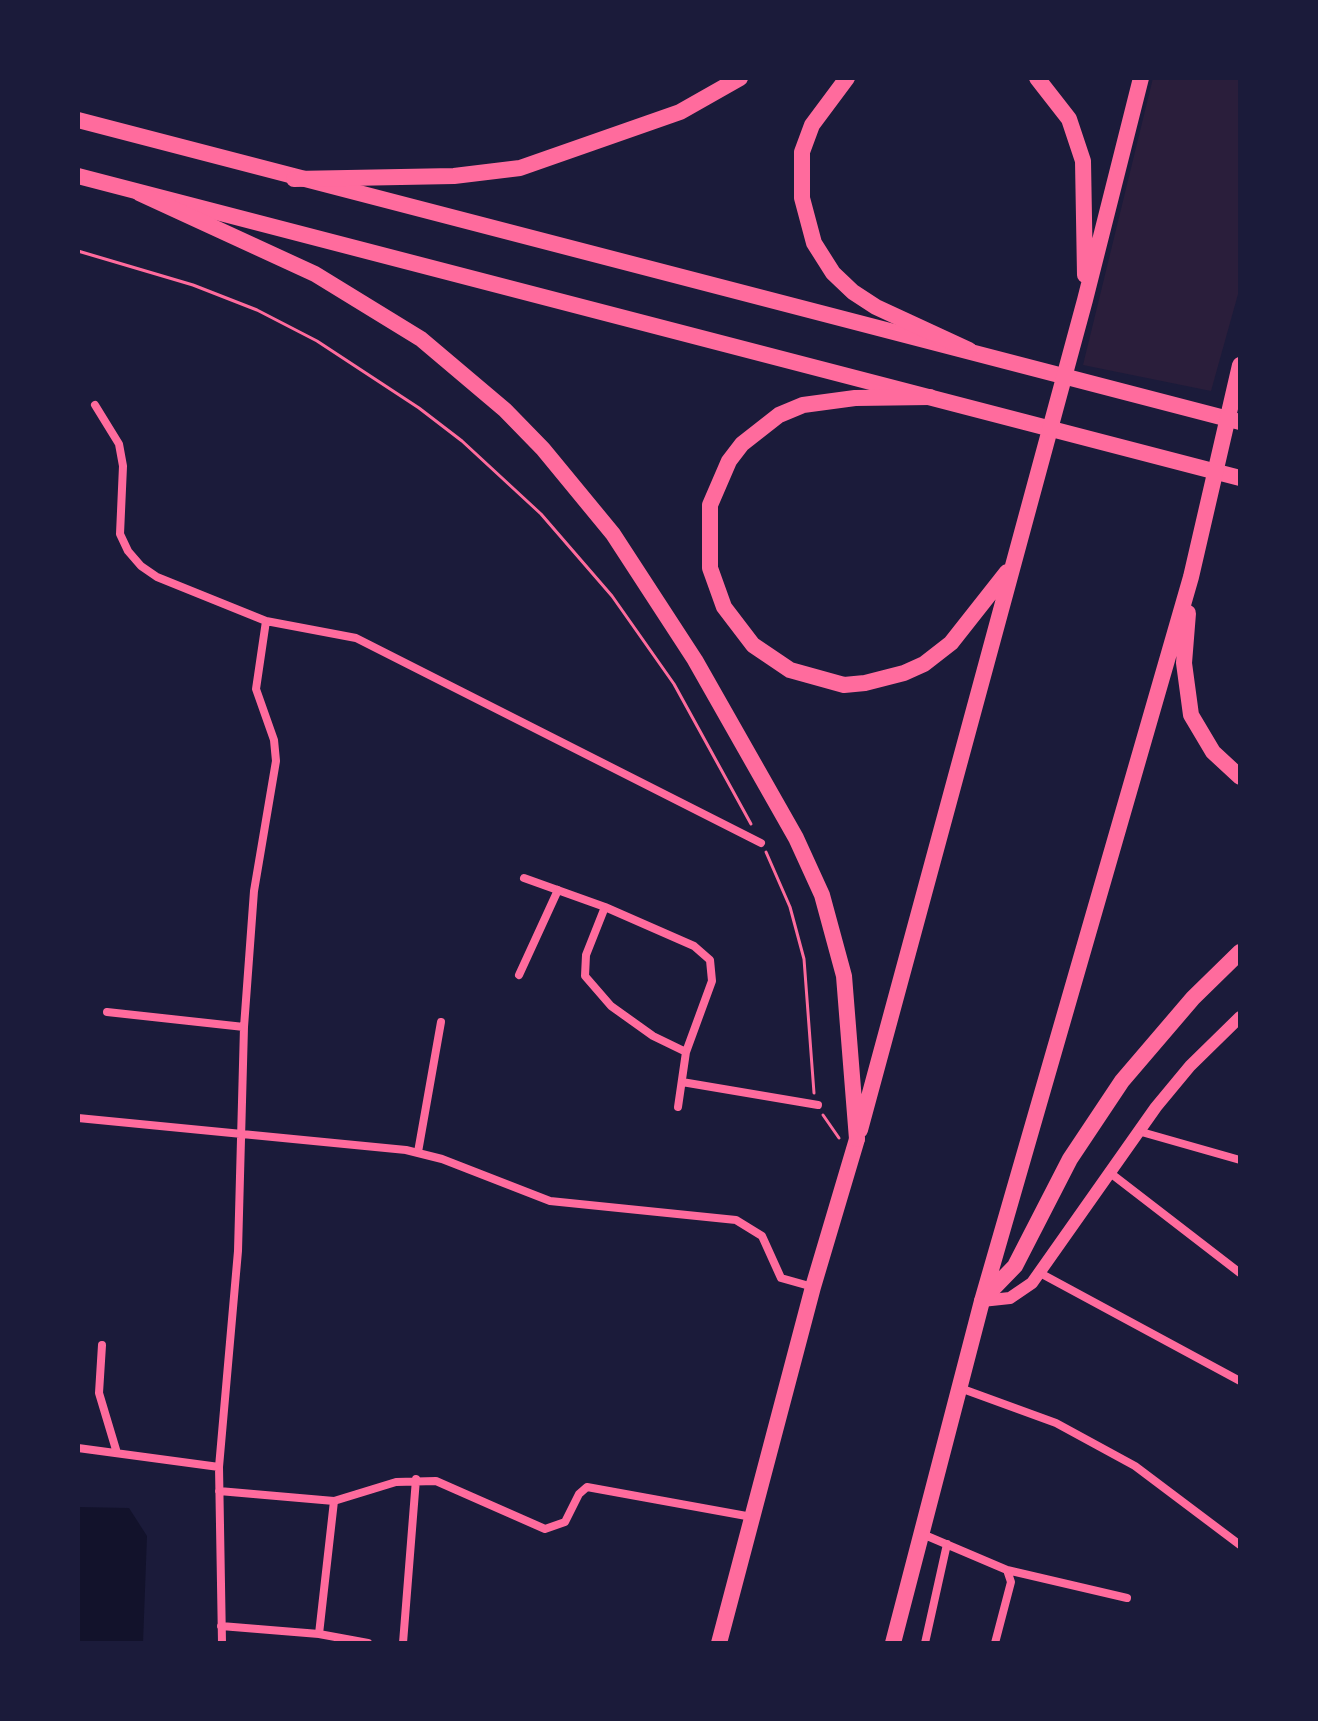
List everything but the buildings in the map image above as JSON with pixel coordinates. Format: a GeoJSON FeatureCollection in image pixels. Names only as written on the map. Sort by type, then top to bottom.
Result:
{"type":"FeatureCollection","features":[{"type":"Feature","properties":{"kind":"highway"},"geometry":{"type":"LineString","coordinates":[[294,179],[454,176],[520,168],[680,112],[740,78]]}},
{"type":"Feature","properties":{"kind":"highway"},"geometry":{"type":"LineString","coordinates":[[847,78],[812,125],[802,152],[802,198],[814,243],[833,273],[853,292],[876,307],[969,350]]}},
{"type":"Feature","properties":{"kind":"highway"},"geometry":{"type":"LineString","coordinates":[[1037,78],[1069,119],[1083,161],[1085,300]]}},
{"type":"Feature","properties":{"kind":"highway"},"geometry":{"type":"LineString","coordinates":[[719,1643],[813,1287],[856,1145],[1085,300],[1141,78]]}},
{"type":"Feature","properties":{"kind":"highway"},"geometry":{"type":"LineString","coordinates":[[78,120],[294,179],[998,357],[1240,422]]}},
{"type":"Feature","properties":{"kind":"highway"},"geometry":{"type":"LineString","coordinates":[[78,176],[1240,478]]}},
{"type":"Feature","properties":{"kind":"highway"},"geometry":{"type":"LineString","coordinates":[[139,193],[315,274],[421,339],[484,391],[543,449],[613,534],[695,660],[796,838],[816,881],[844,976],[856,1145]]}},
{"type":"Feature","properties":{"kind":"highway"},"geometry":{"type":"LineString","coordinates":[[893,1643],[919,1533],[982,1301],[1191,577],[1240,365]]}},
{"type":"Feature","properties":{"kind":"highway"},"geometry":{"type":"LineString","coordinates":[[930,397],[855,398],[803,405],[779,415],[742,444],[729,461],[710,505],[710,568],[724,607],[753,645],[790,670],[829,682],[865,683],[904,673],[924,664],[958,634],[1012,564]]}},
{"type":"Feature","properties":{"kind":"highway"},"geometry":{"type":"LineString","coordinates":[[1191,577],[1184,663],[1191,715],[1213,752],[1240,777]]}},
{"type":"Feature","properties":{"kind":"highway"},"geometry":{"type":"LineString","coordinates":[[982,1301],[1015,1266],[1070,1159],[1122,1081],[1193,998],[1240,952]]}},
{"type":"Feature","properties":{"kind":"main road"},"geometry":{"type":"LineString","coordinates":[[982,1301],[1010,1298],[1040,1273],[1138,1131],[1190,1066],[1240,1017]]}},
{"type":"Feature","properties":{"kind":"street"},"geometry":{"type":"LineString","coordinates":[[95,405],[119,444],[123,466],[118,514],[120,534],[128,551],[157,577],[266,621],[356,638],[761,843]]}},
{"type":"Feature","properties":{"kind":"street"},"geometry":{"type":"LineString","coordinates":[[222,1643],[219,1467],[238,1251],[244,1027],[254,891],[276,761],[274,740],[256,689],[266,621]]}},
{"type":"Feature","properties":{"kind":"street"},"geometry":{"type":"LineString","coordinates":[[524,878],[605,907],[694,946],[710,960],[712,981],[686,1052],[678,1107]]}},
{"type":"Feature","properties":{"kind":"street"},"geometry":{"type":"LineString","coordinates":[[519,975],[558,890]]}},
{"type":"Feature","properties":{"kind":"street"},"geometry":{"type":"LineString","coordinates":[[605,907],[586,955],[585,976],[611,1006],[653,1036],[686,1052]]}},
{"type":"Feature","properties":{"kind":"street"},"geometry":{"type":"LineString","coordinates":[[107,1012],[244,1027]]}},
{"type":"Feature","properties":{"kind":"street"},"geometry":{"type":"LineString","coordinates":[[418,1152],[441,1022]]}},
{"type":"Feature","properties":{"kind":"street"},"geometry":{"type":"LineString","coordinates":[[682,1082],[818,1105]]}},
{"type":"Feature","properties":{"kind":"street"},"geometry":{"type":"LineString","coordinates":[[78,1118],[418,1152],[550,1201],[736,1220],[762,1236],[781,1278],[813,1287]]}},
{"type":"Feature","properties":{"kind":"street"},"geometry":{"type":"LineString","coordinates":[[1138,1131],[1240,1160]]}},
{"type":"Feature","properties":{"kind":"street"},"geometry":{"type":"LineString","coordinates":[[1109,1172],[1240,1273]]}},
{"type":"Feature","properties":{"kind":"street"},"geometry":{"type":"LineString","coordinates":[[1040,1273],[1240,1381]]}},
{"type":"Feature","properties":{"kind":"street"},"geometry":{"type":"LineString","coordinates":[[102,1345],[99,1393],[117,1453]]}},
{"type":"Feature","properties":{"kind":"street"},"geometry":{"type":"LineString","coordinates":[[959,1388],[1056,1423],[1135,1466],[1240,1545]]}},
{"type":"Feature","properties":{"kind":"street"},"geometry":{"type":"LineString","coordinates":[[78,1448],[219,1467]]}},
{"type":"Feature","properties":{"kind":"street"},"geometry":{"type":"LineString","coordinates":[[219,1491],[334,1501],[416,1479],[455,1487],[482,1503],[545,1529],[565,1522],[587,1487],[753,1517]]}},
{"type":"Feature","properties":{"kind":"street"},"geometry":{"type":"LineString","coordinates":[[403,1643],[416,1479]]}},
{"type":"Feature","properties":{"kind":"street"},"geometry":{"type":"LineString","coordinates":[[319,1634],[334,1501]]}},
{"type":"Feature","properties":{"kind":"street"},"geometry":{"type":"LineString","coordinates":[[919,1533],[1007,1570],[1127,1598]]}},
{"type":"Feature","properties":{"kind":"street"},"geometry":{"type":"LineString","coordinates":[[925,1643],[947,1544]]}},
{"type":"Feature","properties":{"kind":"street"},"geometry":{"type":"LineString","coordinates":[[995,1643],[1011,1582],[1007,1570]]}},
{"type":"Feature","properties":{"kind":"street"},"geometry":{"type":"LineString","coordinates":[[221,1626],[319,1634],[368,1643]]}},
{"type":"Feature","properties":{"kind":"path"},"geometry":{"type":"LineString","coordinates":[[78,251],[193,285],[257,310],[317,341],[462,441],[541,514],[612,596],[674,684],[761,843],[790,907],[804,959],[812,1081],[818,1105],[829,1126],[856,1145]]}},
{"type":"Feature","properties":{"kind":"shaded area"},"geometry":{"type":"Polygon","coordinates":[[[1153,78],[1240,78],[1240,287],[1211,391],[1083,365],[1153,78]]]}},
{"type":"Feature","properties":{"kind":"shaded area"},"geometry":{"type":"Polygon","coordinates":[[[78,1507],[129,1508],[147,1536],[143,1643],[78,1643],[78,1507]]]}}]}
